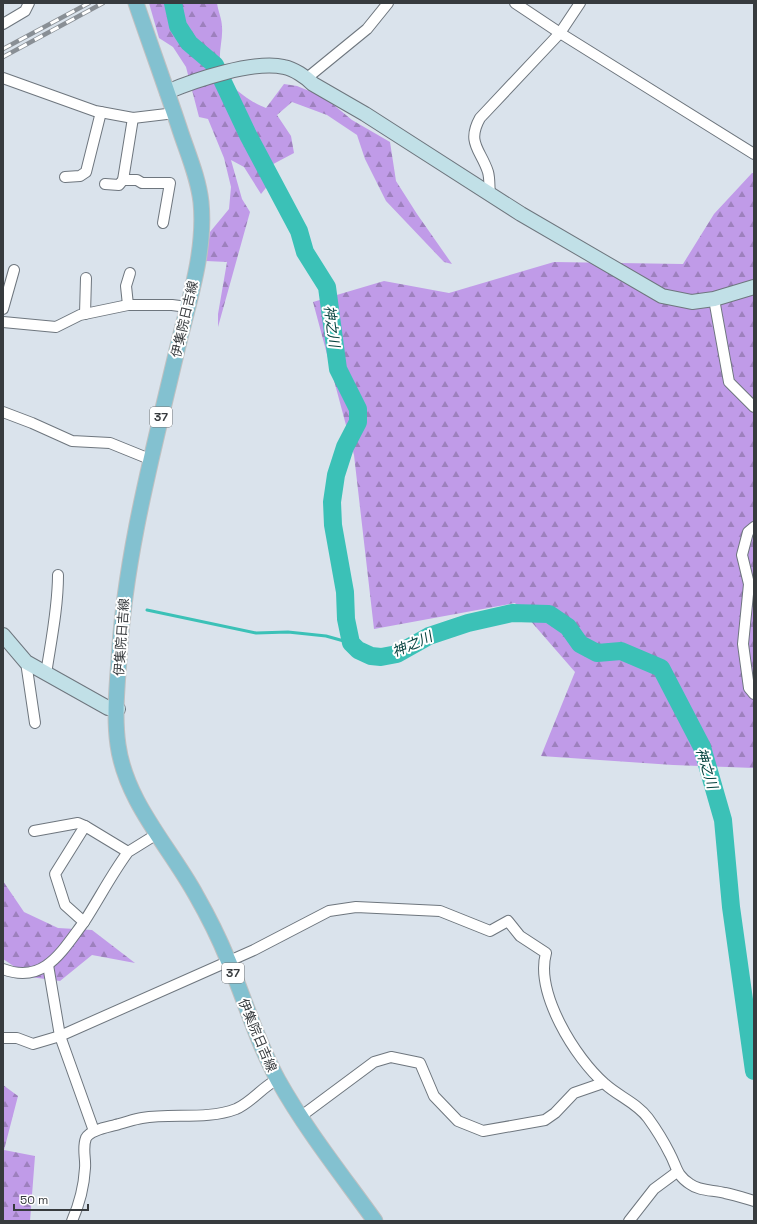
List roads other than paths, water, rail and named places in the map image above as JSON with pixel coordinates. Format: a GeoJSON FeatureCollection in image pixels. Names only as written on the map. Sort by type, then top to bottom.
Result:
{"type":"FeatureCollection","features":[{"type":"Feature","properties":{"kind":"main road","name":"伊集院日吉線"},"geometry":{"type":"LineString","coordinates":[[136,3],[194,170],[201,201],[202,231],[199,252],[125,586],[120,634],[118,710],[118,741],[121,758],[128,781],[157,834],[195,892],[228,961],[260,1042],[278,1079],[300,1117],[375,1221]]}},
{"type":"Feature","properties":{"kind":"street"},"geometry":{"type":"LineString","coordinates":[[3,24],[25,11],[29,3]]}},
{"type":"Feature","properties":{"kind":"street"},"geometry":{"type":"LineString","coordinates":[[307,78],[367,30],[388,3]]}},
{"type":"Feature","properties":{"kind":"street"},"geometry":{"type":"LineString","coordinates":[[515,3],[560,33],[754,154]]}},
{"type":"Feature","properties":{"kind":"street"},"geometry":{"type":"LineString","coordinates":[[490,194],[489,174],[474,144],[473,135],[476,124],[560,33],[580,3]]}},
{"type":"Feature","properties":{"kind":"street"},"geometry":{"type":"LineString","coordinates":[[167,92],[226,72],[266,65],[285,67],[307,78],[313,84],[365,114],[521,214],[662,296],[692,302],[714,299],[754,287]]}},
{"type":"Feature","properties":{"kind":"street"},"geometry":{"type":"LineString","coordinates":[[3,78],[101,112],[133,118],[175,114]]}},
{"type":"Feature","properties":{"kind":"street"},"geometry":{"type":"LineString","coordinates":[[65,177],[80,176],[86,172],[101,112]]}},
{"type":"Feature","properties":{"kind":"street"},"geometry":{"type":"LineString","coordinates":[[105,184],[119,185],[123,180],[133,118]]}},
{"type":"Feature","properties":{"kind":"street"},"geometry":{"type":"LineString","coordinates":[[123,180],[137,180],[142,183],[170,183],[163,223]]}},
{"type":"Feature","properties":{"kind":"street"},"geometry":{"type":"LineString","coordinates":[[3,309],[6,283],[14,270]]}},
{"type":"Feature","properties":{"kind":"street"},"geometry":{"type":"LineString","coordinates":[[128,305],[126,286],[130,273]]}},
{"type":"Feature","properties":{"kind":"street"},"geometry":{"type":"LineString","coordinates":[[85,314],[86,278]]}},
{"type":"Feature","properties":{"kind":"street"},"geometry":{"type":"LineString","coordinates":[[714,299],[729,382],[754,407]]}},
{"type":"Feature","properties":{"kind":"street"},"geometry":{"type":"LineString","coordinates":[[3,322],[56,327],[85,314],[128,305],[172,305],[187,307]]}},
{"type":"Feature","properties":{"kind":"street"},"geometry":{"type":"LineString","coordinates":[[3,412],[72,441],[110,443],[152,460]]}},
{"type":"Feature","properties":{"kind":"street"},"geometry":{"type":"LineString","coordinates":[[754,527],[748,532],[742,555],[749,584],[743,644],[749,688],[754,694]]}},
{"type":"Feature","properties":{"kind":"street"},"geometry":{"type":"LineString","coordinates":[[46,674],[54,616],[58,602],[58,575]]}},
{"type":"Feature","properties":{"kind":"street"},"geometry":{"type":"LineString","coordinates":[[3,635],[26,662],[108,708],[118,710]]}},
{"type":"Feature","properties":{"kind":"street"},"geometry":{"type":"LineString","coordinates":[[26,662],[35,723]]}},
{"type":"Feature","properties":{"kind":"street"},"geometry":{"type":"LineString","coordinates":[[34,831],[78,823],[128,852]]}},
{"type":"Feature","properties":{"kind":"street"},"geometry":{"type":"LineString","coordinates":[[84,826],[55,874],[65,905],[84,922]]}},
{"type":"Feature","properties":{"kind":"street"},"geometry":{"type":"LineString","coordinates":[[3,969],[28,974],[43,969],[55,959],[84,922],[103,892],[112,874],[128,852],[157,834]]}},
{"type":"Feature","properties":{"kind":"street"},"geometry":{"type":"LineString","coordinates":[[3,1038],[17,1038],[33,1044],[60,1036],[254,950],[329,911],[356,907],[440,910],[490,930],[508,921],[520,936],[546,953],[543,964],[549,998],[567,1035],[579,1055],[603,1083],[632,1103],[647,1117],[671,1155],[677,1172],[696,1187],[754,1201]]}},
{"type":"Feature","properties":{"kind":"street"},"geometry":{"type":"LineString","coordinates":[[48,965],[60,1036],[94,1131]]}},
{"type":"Feature","properties":{"kind":"street"},"geometry":{"type":"LineString","coordinates":[[300,1117],[374,1062],[391,1057],[420,1063],[434,1096],[458,1121],[483,1131],[545,1120],[555,1113],[574,1093],[603,1083]]}},
{"type":"Feature","properties":{"kind":"street"},"geometry":{"type":"LineString","coordinates":[[72,1221],[77,1209],[84,1182],[86,1167],[84,1146],[87,1137],[94,1131],[142,1118],[219,1113],[236,1108],[254,1098],[278,1079]]}},
{"type":"Feature","properties":{"kind":"street"},"geometry":{"type":"LineString","coordinates":[[629,1221],[654,1189],[677,1172]]}},
{"type":"Feature","properties":{"kind":"waterway","name":"神之川"},"geometry":{"type":"LineString","coordinates":[[173,3],[178,26],[189,43],[215,65],[248,135],[299,231],[305,252],[327,287],[338,369],[358,409],[358,422],[345,447],[336,475],[332,502],[333,525],[345,592],[346,619],[351,643],[358,650],[371,656],[381,657],[397,654],[429,636],[468,623],[512,613],[549,614],[568,627],[580,644],[597,653],[621,651],[661,668],[702,747],[723,820],[731,907],[754,1071]]}},
{"type":"Feature","properties":{"kind":"waterway"},"geometry":{"type":"LineString","coordinates":[[147,610],[256,633],[288,632],[326,636],[351,643]]}},
{"type":"Feature","properties":{"kind":"railway"},"geometry":{"type":"LineString","coordinates":[[3,49],[89,3]]}},
{"type":"Feature","properties":{"kind":"railway"},"geometry":{"type":"LineString","coordinates":[[3,57],[103,3]]}}]}
